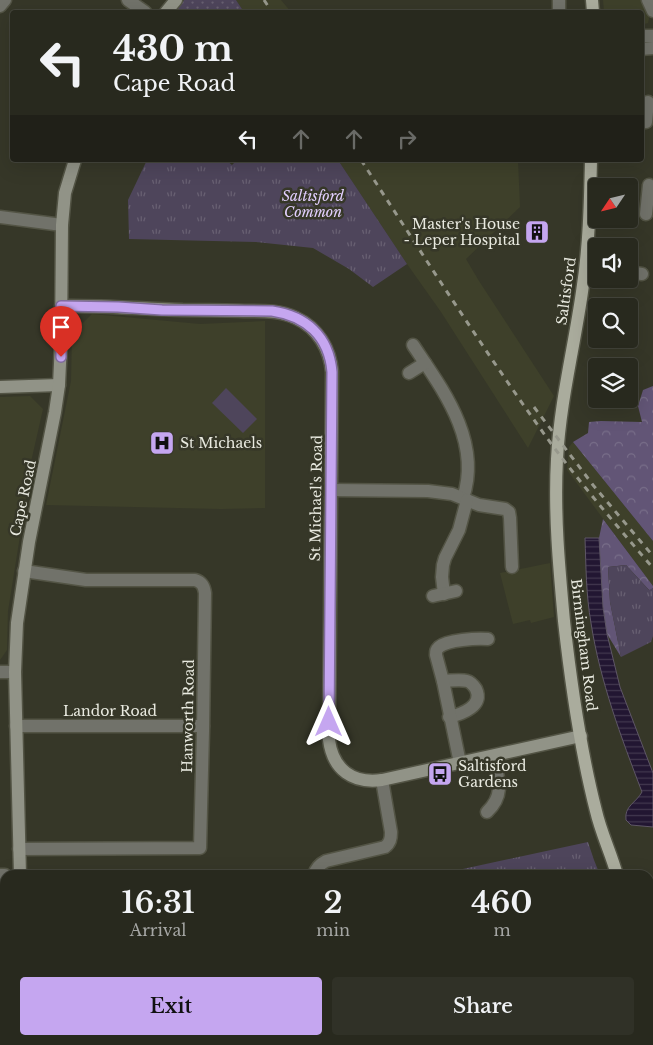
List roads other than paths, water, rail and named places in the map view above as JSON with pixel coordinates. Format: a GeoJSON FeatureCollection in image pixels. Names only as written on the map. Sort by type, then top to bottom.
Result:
{"type":"FeatureCollection","features":[{"type":"Feature","properties":{"kind":"main road","name":"Saltisford"},"geometry":{"type":"LineString","coordinates":[[590,238],[591,162]]}},
{"type":"Feature","properties":{"kind":"main road","name":"Saltisford"},"geometry":{"type":"LineString","coordinates":[[560,425],[565,386],[588,277]]}},
{"type":"Feature","properties":{"kind":"main road","name":"Birmingham Road"},"geometry":{"type":"LineString","coordinates":[[560,425],[556,477],[558,554],[567,645],[581,736],[596,812],[616,870]]}},
{"type":"Feature","properties":{"kind":"street"},"geometry":{"type":"LineString","coordinates":[[0,6],[5,0]]}},
{"type":"Feature","properties":{"kind":"street"},"geometry":{"type":"LineString","coordinates":[[128,0],[142,10]]}},
{"type":"Feature","properties":{"kind":"street"},"geometry":{"type":"LineString","coordinates":[[168,10],[176,0]]}},
{"type":"Feature","properties":{"kind":"street"},"geometry":{"type":"LineString","coordinates":[[648,0],[653,11]]}},
{"type":"Feature","properties":{"kind":"street"},"geometry":{"type":"LineString","coordinates":[[646,122],[648,102]]}},
{"type":"Feature","properties":{"kind":"street","name":"Cape Road"},"geometry":{"type":"LineString","coordinates":[[20,870],[15,672],[18,623],[29,542],[60,385],[62,225],[66,188],[74,162]]}},
{"type":"Feature","properties":{"kind":"street"},"geometry":{"type":"LineString","coordinates":[[646,214],[650,199],[649,185]]}},
{"type":"Feature","properties":{"kind":"street"},"geometry":{"type":"LineString","coordinates":[[0,217],[62,225]]}},
{"type":"Feature","properties":{"kind":"street","name":"St Michael's Road"},"geometry":{"type":"LineString","coordinates":[[61,306],[162,310],[272,311],[290,315],[305,323],[315,330],[323,341],[332,365],[329,740],[330,749],[336,763],[347,774],[359,780],[382,780],[581,736]]}},
{"type":"Feature","properties":{"kind":"street"},"geometry":{"type":"LineString","coordinates":[[413,345],[452,405],[466,443],[468,482],[459,530],[443,565],[444,594]]}},
{"type":"Feature","properties":{"kind":"street"},"geometry":{"type":"LineString","coordinates":[[409,373],[425,362]]}},
{"type":"Feature","properties":{"kind":"street"},"geometry":{"type":"LineString","coordinates":[[0,387],[60,385]]}},
{"type":"Feature","properties":{"kind":"street"},"geometry":{"type":"LineString","coordinates":[[332,490],[428,491],[452,494],[479,505],[505,509],[511,522],[511,568]]}},
{"type":"Feature","properties":{"kind":"street","name":"Hanworth Road"},"geometry":{"type":"LineString","coordinates":[[19,849],[200,848],[203,726],[205,593],[202,583],[195,580],[86,580],[24,572]]}},
{"type":"Feature","properties":{"kind":"street"},"geometry":{"type":"LineString","coordinates":[[460,763],[436,655],[438,648],[444,645],[466,639],[488,639]]}},
{"type":"Feature","properties":{"kind":"street"},"geometry":{"type":"LineString","coordinates":[[0,672],[15,672]]}},
{"type":"Feature","properties":{"kind":"street"},"geometry":{"type":"LineString","coordinates":[[442,681],[466,681],[471,683],[478,696],[474,706],[449,717]]}},
{"type":"Feature","properties":{"kind":"street","name":"Landor Road"},"geometry":{"type":"LineString","coordinates":[[16,726],[203,726]]}},
{"type":"Feature","properties":{"kind":"street"},"geometry":{"type":"LineString","coordinates":[[487,812],[496,801],[500,790],[493,756]]}},
{"type":"Feature","properties":{"kind":"street"},"geometry":{"type":"LineString","coordinates":[[316,870],[321,863],[326,861],[385,847],[388,844],[391,832],[382,780]]}},
{"type":"Feature","properties":{"kind":"railway"},"geometry":{"type":"LineString","coordinates":[[264,0],[271,10]]}},
{"type":"Feature","properties":{"kind":"railway"},"geometry":{"type":"LineString","coordinates":[[362,162],[476,335],[547,438],[653,568]]}},
{"type":"Feature","properties":{"kind":"railway"},"geometry":{"type":"LineString","coordinates":[[534,407],[593,485],[653,556]]}},
{"type":"Feature","properties":{"kind":"place","name":"Master's House - Leper Hospital"},"geometry":{"type":"Point","coordinates":[537,232]}},
{"type":"Feature","properties":{"kind":"place","name":"St Michaels"},"geometry":{"type":"Point","coordinates":[162,443]}},
{"type":"Feature","properties":{"kind":"place","name":"Saltisford Gardens"},"geometry":{"type":"Point","coordinates":[440,774]}},
{"type":"Feature","properties":{"kind":"park label","name":"Saltisford Common"},"geometry":{"type":"Point","coordinates":[313,204]}}]}
